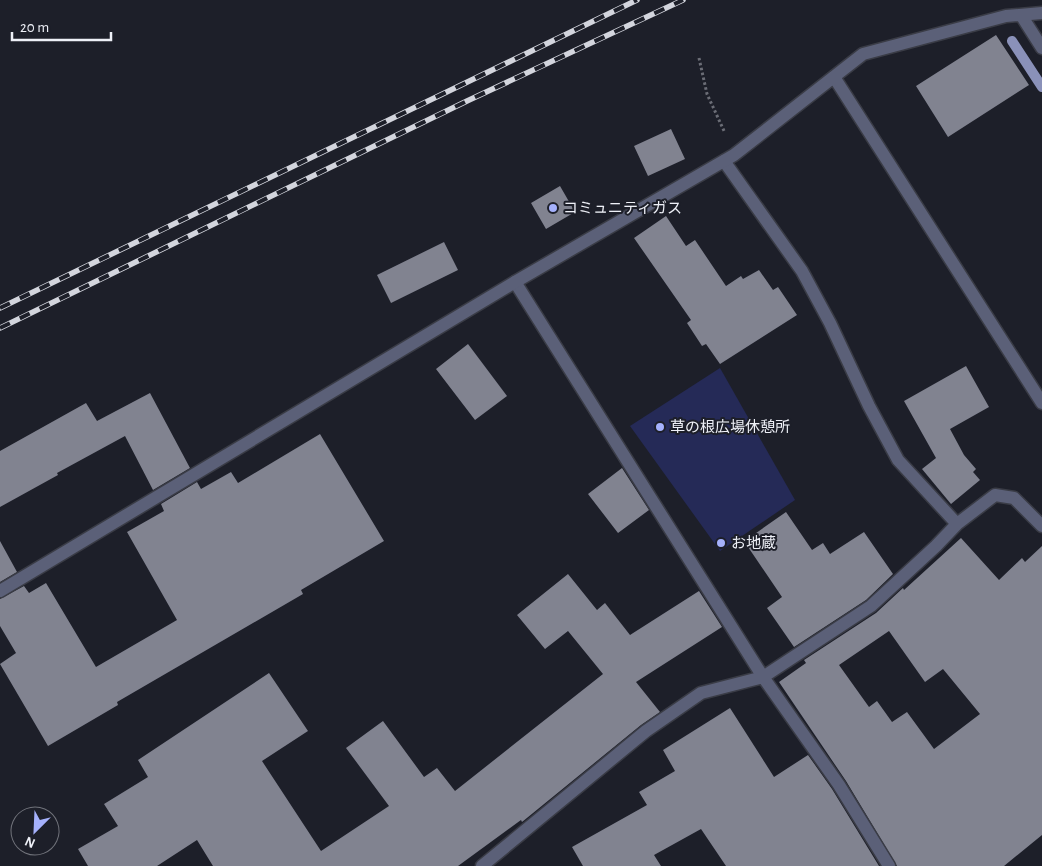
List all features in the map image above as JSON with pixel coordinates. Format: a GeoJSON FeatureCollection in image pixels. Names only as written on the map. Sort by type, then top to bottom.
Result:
{"type":"FeatureCollection","features":[{"type":"Feature","properties":{"kind":"street"},"geometry":{"type":"LineString","coordinates":[[0,591],[515,282],[729,158],[863,54],[1006,16],[1042,13]]}},
{"type":"Feature","properties":{"kind":"street"},"geometry":{"type":"LineString","coordinates":[[1021,15],[1042,48]]}},
{"type":"Feature","properties":{"kind":"street"},"geometry":{"type":"LineString","coordinates":[[834,77],[1042,403]]}},
{"type":"Feature","properties":{"kind":"street"},"geometry":{"type":"LineString","coordinates":[[729,158],[802,271],[898,460],[956,524]]}},
{"type":"Feature","properties":{"kind":"street"},"geometry":{"type":"LineString","coordinates":[[515,282],[763,677],[839,785],[889,866]]}},
{"type":"Feature","properties":{"kind":"street"},"geometry":{"type":"LineString","coordinates":[[482,866],[646,731],[701,694],[763,677],[871,606],[936,546],[956,524],[995,495],[1014,498],[1042,526]]}},
{"type":"Feature","properties":{"kind":"path"},"geometry":{"type":"LineString","coordinates":[[699,58],[707,94],[729,158]]}},
{"type":"Feature","properties":{"kind":"shaded area"},"geometry":{"type":"Polygon","coordinates":[[[720,368],[795,500],[720,551],[630,426],[720,368]]]}},
{"type":"Feature","properties":{"kind":"building"},"geometry":{"type":"Polygon","coordinates":[[[996,35],[1029,85],[948,137],[916,86],[996,35]]]}},
{"type":"Feature","properties":{"kind":"building"},"geometry":{"type":"Polygon","coordinates":[[[671,129],[685,159],[648,176],[634,146],[671,129]]]}},
{"type":"Feature","properties":{"kind":"building","name":"コミュニティガス"},"geometry":{"type":"Polygon","coordinates":[[[560,186],[575,212],[546,229],[531,203],[560,186]]]}},
{"type":"Feature","properties":{"kind":"building"},"geometry":{"type":"Polygon","coordinates":[[[666,216],[686,246],[695,240],[726,286],[741,276],[743,279],[759,270],[773,290],[778,287],[797,315],[720,364],[706,344],[702,346],[687,323],[691,320],[634,238],[666,216]]]}},
{"type":"Feature","properties":{"kind":"building"},"geometry":{"type":"Polygon","coordinates":[[[444,242],[458,270],[391,303],[377,275],[444,242]]]}},
{"type":"Feature","properties":{"kind":"building"},"geometry":{"type":"Polygon","coordinates":[[[468,344],[507,396],[475,420],[436,369],[468,344]]]}},
{"type":"Feature","properties":{"kind":"building"},"geometry":{"type":"Polygon","coordinates":[[[966,366],[989,407],[950,429],[964,455],[976,469],[973,472],[980,480],[951,504],[922,469],[936,458],[904,401],[966,366]]]}},
{"type":"Feature","properties":{"kind":"building"},"geometry":{"type":"Polygon","coordinates":[[[150,393],[190,468],[153,490],[125,436],[0,507],[0,451],[86,403],[97,421],[150,393]]]}},
{"type":"Feature","properties":{"kind":"building"},"geometry":{"type":"Polygon","coordinates":[[[320,434],[384,541],[301,590],[303,594],[117,702],[118,705],[48,746],[0,664],[16,653],[0,626],[0,599],[24,586],[29,593],[46,583],[96,667],[177,620],[127,532],[164,511],[161,504],[197,482],[201,489],[231,472],[238,483],[320,434]]]}},
{"type":"Feature","properties":{"kind":"building"},"geometry":{"type":"Polygon","coordinates":[[[622,468],[649,510],[618,533],[588,494],[622,468]]]}},
{"type":"Feature","properties":{"kind":"building"},"geometry":{"type":"Polygon","coordinates":[[[786,512],[812,550],[823,543],[830,554],[864,532],[893,574],[866,600],[794,647],[767,608],[782,597],[746,544],[751,541],[749,538],[786,512]]]}},
{"type":"Feature","properties":{"kind":"building"},"geometry":{"type":"Polygon","coordinates":[[[961,538],[999,580],[1022,558],[1025,562],[1042,546],[1042,835],[1004,866],[897,866],[846,781],[779,682],[806,663],[804,660],[876,613],[903,588],[904,590],[961,538]],[[889,631],[839,665],[869,707],[877,701],[892,722],[907,712],[934,749],[980,714],[943,669],[925,682],[889,631]]]}},
{"type":"Feature","properties":{"kind":"building"},"geometry":{"type":"Polygon","coordinates":[[[0,541],[17,572],[0,582],[0,541]]]}},
{"type":"Feature","properties":{"kind":"building"},"geometry":{"type":"Polygon","coordinates":[[[568,574],[597,610],[605,603],[630,635],[699,591],[722,627],[636,682],[660,712],[641,725],[522,822],[521,820],[458,866],[213,866],[197,840],[157,866],[88,866],[78,849],[118,826],[104,804],[148,777],[138,760],[269,673],[308,731],[262,761],[321,851],[389,806],[346,748],[383,721],[424,777],[437,768],[455,791],[603,674],[568,631],[545,649],[517,615],[568,574]]]}},
{"type":"Feature","properties":{"kind":"building"},"geometry":{"type":"Polygon","coordinates":[[[730,708],[774,777],[808,755],[832,789],[879,866],[726,866],[701,829],[654,855],[661,866],[583,866],[572,847],[647,805],[639,792],[675,771],[663,750],[730,708]]]}},
{"type":"Feature","properties":{"kind":"waterway"},"geometry":{"type":"LineString","coordinates":[[1012,41],[1042,87]]}},
{"type":"Feature","properties":{"kind":"railway"},"geometry":{"type":"LineString","coordinates":[[0,308],[637,0]]}},
{"type":"Feature","properties":{"kind":"railway"},"geometry":{"type":"LineString","coordinates":[[0,328],[467,101],[683,0]]}},
{"type":"Feature","properties":{"kind":"place","name":"コミュニティガス"},"geometry":{"type":"Point","coordinates":[553,208]}},
{"type":"Feature","properties":{"kind":"place","name":"草の根広場休憩所"},"geometry":{"type":"Point","coordinates":[660,427]}},
{"type":"Feature","properties":{"kind":"place","name":"お地蔵"},"geometry":{"type":"Point","coordinates":[721,543]}}]}
